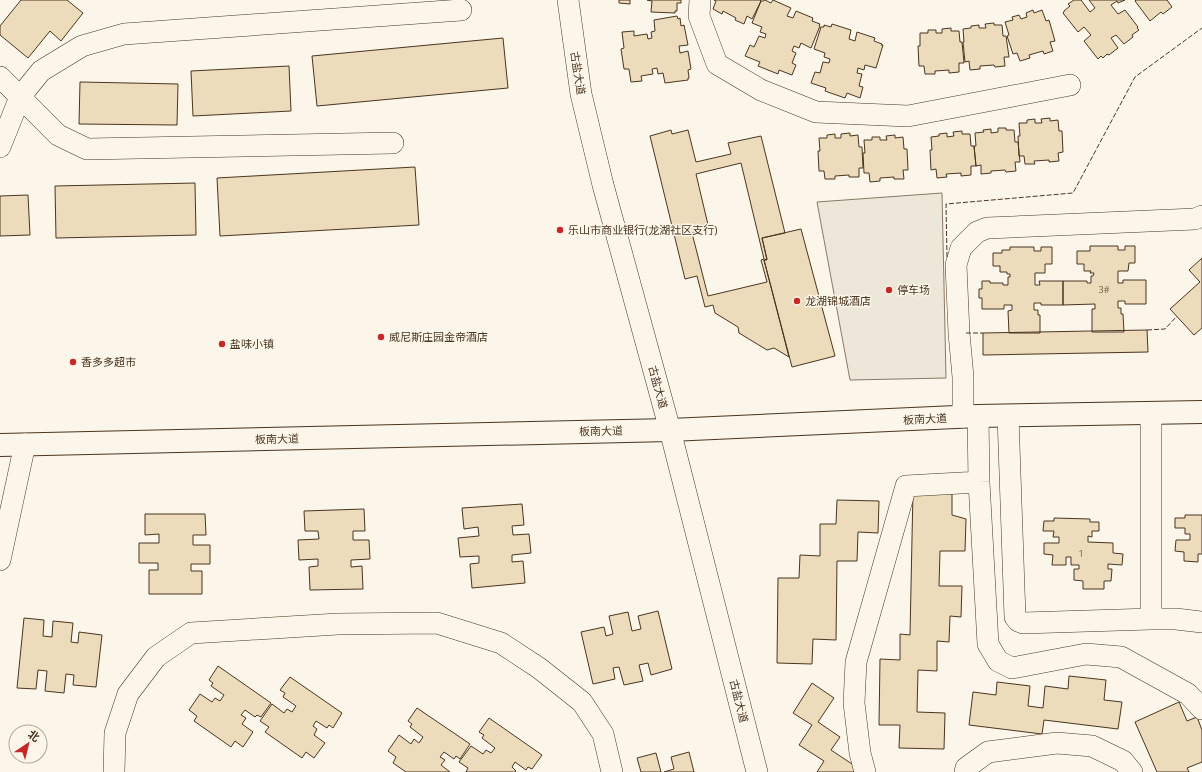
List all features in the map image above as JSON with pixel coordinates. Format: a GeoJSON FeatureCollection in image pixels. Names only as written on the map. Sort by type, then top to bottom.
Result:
{"type":"FeatureCollection","features":[{"type":"Feature","properties":{"kind":"main road","name":"板南大道"},"geometry":{"type":"LineString","coordinates":[[0,445],[670,430],[971,417],[1202,412]]}},
{"type":"Feature","properties":{"kind":"street","name":"古盐大道"},"geometry":{"type":"LineString","coordinates":[[568,0],[581,94],[603,185],[670,430],[757,772]]}},
{"type":"Feature","properties":{"kind":"street"},"geometry":{"type":"LineString","coordinates":[[700,0],[699,16],[717,64],[761,90],[816,112],[908,116],[1070,85]]}},
{"type":"Feature","properties":{"kind":"street"},"geometry":{"type":"LineString","coordinates":[[0,147],[20,97],[41,71],[82,46],[124,34],[461,10]]}},
{"type":"Feature","properties":{"kind":"street"},"geometry":{"type":"LineString","coordinates":[[0,77],[58,136],[87,149],[393,143]]}},
{"type":"Feature","properties":{"kind":"street"},"geometry":{"type":"LineString","coordinates":[[1202,216],[1195,219],[987,228],[977,232],[961,248],[956,265],[959,333],[963,377],[971,417],[979,482],[988,644],[998,660],[1012,668],[1086,654],[1121,656],[1188,694],[1202,709]]}},
{"type":"Feature","properties":{"kind":"street"},"geometry":{"type":"LineString","coordinates":[[1151,413],[1152,619]]}},
{"type":"Feature","properties":{"kind":"street"},"geometry":{"type":"LineString","coordinates":[[1008,416],[1015,617],[1018,621],[1023,623],[1176,619],[1202,622]]}},
{"type":"Feature","properties":{"kind":"street"},"geometry":{"type":"LineString","coordinates":[[0,560],[25,444]]}},
{"type":"Feature","properties":{"kind":"street"},"geometry":{"type":"LineString","coordinates":[[865,772],[860,752],[854,703],[856,662],[906,486],[979,482]]}},
{"type":"Feature","properties":{"kind":"street"},"geometry":{"type":"LineString","coordinates":[[114,772],[115,733],[128,694],[156,657],[191,633],[338,624],[414,623],[436,623],[501,643],[539,668],[582,702],[603,734],[612,772]]}},
{"type":"Feature","properties":{"kind":"street"},"geometry":{"type":"LineString","coordinates":[[965,772],[966,768],[988,752],[1057,743],[1092,746],[1123,761],[1132,772]]}},
{"type":"Feature","properties":{"kind":"shaded area","name":"停车场"},"geometry":{"type":"Polygon","coordinates":[[[942,193],[946,378],[850,380],[817,202],[942,193]]]}},
{"type":"Feature","properties":{"kind":"building"},"geometry":{"type":"Polygon","coordinates":[[[21,0],[67,0],[83,13],[61,41],[50,31],[28,58],[0,35],[0,26],[21,0]]]}},
{"type":"Feature","properties":{"kind":"building"},"geometry":{"type":"Polygon","coordinates":[[[619,0],[630,0],[630,4],[619,3],[619,0]]]}},
{"type":"Feature","properties":{"kind":"building"},"geometry":{"type":"Polygon","coordinates":[[[647,0],[681,0],[681,3],[677,3],[677,11],[675,11],[675,13],[651,12],[652,1],[647,0]]]}},
{"type":"Feature","properties":{"kind":"building"},"geometry":{"type":"Polygon","coordinates":[[[714,0],[761,1],[752,19],[747,16],[744,24],[735,20],[736,18],[723,11],[722,14],[713,9],[716,1],[714,0]]]}},
{"type":"Feature","properties":{"kind":"building"},"geometry":{"type":"Polygon","coordinates":[[[765,0],[771,3],[773,0],[791,8],[787,16],[793,18],[796,11],[813,18],[812,21],[820,24],[811,48],[801,43],[799,48],[794,46],[792,51],[796,53],[792,63],[796,65],[792,75],[779,70],[778,74],[758,66],[760,62],[745,56],[750,45],[754,47],[759,36],[765,38],[766,34],[760,32],[762,27],[752,23],[761,1],[765,0]]]}},
{"type":"Feature","properties":{"kind":"building"},"geometry":{"type":"Polygon","coordinates":[[[1074,0],[1081,0],[1090,12],[1095,8],[1089,0],[1125,0],[1118,3],[1117,1],[1111,5],[1118,14],[1125,10],[1139,30],[1124,44],[1116,35],[1111,38],[1118,48],[1109,55],[1107,54],[1103,58],[1101,56],[1098,59],[1084,41],[1091,35],[1084,27],[1078,32],[1063,13],[1070,6],[1068,4],[1074,0]]]}},
{"type":"Feature","properties":{"kind":"building"},"geometry":{"type":"Polygon","coordinates":[[[1167,0],[1172,7],[1163,14],[1161,12],[1150,21],[1135,1],[1167,0]]]}},
{"type":"Feature","properties":{"kind":"building"},"geometry":{"type":"Polygon","coordinates":[[[1033,10],[1034,13],[1042,10],[1046,21],[1049,20],[1055,41],[1050,42],[1053,51],[1044,54],[1043,51],[1029,55],[1030,58],[1020,61],[1017,53],[1013,54],[1007,36],[1009,35],[1005,22],[1013,20],[1012,17],[1019,15],[1021,19],[1027,17],[1026,13],[1033,10]]]}},
{"type":"Feature","properties":{"kind":"building"},"geometry":{"type":"Polygon","coordinates":[[[677,16],[678,19],[680,18],[681,26],[684,25],[688,45],[679,46],[680,53],[688,51],[691,69],[688,70],[688,80],[665,83],[663,73],[658,74],[657,68],[652,69],[653,74],[641,76],[642,81],[631,82],[629,69],[624,69],[621,49],[624,48],[622,32],[634,31],[634,36],[647,34],[648,39],[652,38],[651,32],[655,31],[654,20],[677,16]]]}},
{"type":"Feature","properties":{"kind":"building"},"geometry":{"type":"Polygon","coordinates":[[[994,23],[994,25],[1002,25],[1003,36],[1006,36],[1009,57],[1004,57],[1005,66],[980,66],[980,69],[970,70],[969,61],[965,62],[963,29],[979,25],[979,28],[986,28],[985,24],[994,23]]]}},
{"type":"Feature","properties":{"kind":"building"},"geometry":{"type":"Polygon","coordinates":[[[832,24],[851,30],[849,39],[855,41],[857,32],[875,38],[874,41],[883,45],[876,68],[865,65],[864,70],[858,68],[857,73],[862,74],[859,86],[863,87],[860,98],[847,93],[845,98],[825,91],[826,88],[811,83],[815,72],[820,73],[823,62],[829,63],[830,59],[824,57],[825,53],[814,49],[821,27],[824,27],[824,25],[831,27],[832,24]]]}},
{"type":"Feature","properties":{"kind":"building"},"geometry":{"type":"Polygon","coordinates":[[[951,28],[951,31],[959,31],[960,42],[962,42],[964,63],[959,63],[959,72],[949,73],[949,70],[935,71],[935,74],[925,74],[924,66],[919,66],[918,46],[920,46],[920,33],[928,33],[928,30],[936,30],[936,33],[942,33],[942,29],[951,28]]]}},
{"type":"Feature","properties":{"kind":"building"},"geometry":{"type":"Polygon","coordinates":[[[503,38],[508,88],[317,106],[312,56],[503,38]]]}},
{"type":"Feature","properties":{"kind":"building"},"geometry":{"type":"Polygon","coordinates":[[[289,66],[291,111],[193,116],[191,71],[289,66]]]}},
{"type":"Feature","properties":{"kind":"building"},"geometry":{"type":"Polygon","coordinates":[[[80,82],[178,84],[177,125],[79,124],[80,82]]]}},
{"type":"Feature","properties":{"kind":"building"},"geometry":{"type":"Polygon","coordinates":[[[1050,118],[1050,121],[1058,120],[1059,131],[1062,131],[1063,152],[1058,153],[1059,161],[1034,161],[1035,164],[1025,164],[1024,156],[1019,156],[1019,123],[1027,123],[1027,120],[1035,119],[1035,123],[1042,123],[1041,119],[1050,118]]]}},
{"type":"Feature","properties":{"kind":"building"},"geometry":{"type":"Polygon","coordinates":[[[998,128],[1014,130],[1015,142],[1018,142],[1020,162],[1015,162],[1016,171],[991,171],[991,173],[981,174],[981,165],[976,166],[974,146],[976,146],[975,133],[984,132],[983,130],[991,129],[991,133],[998,132],[998,128]]]}},
{"type":"Feature","properties":{"kind":"building"},"geometry":{"type":"Polygon","coordinates":[[[671,130],[672,134],[688,130],[696,162],[731,154],[728,143],[761,136],[785,233],[762,238],[767,259],[764,260],[789,357],[774,348],[767,350],[739,333],[738,327],[715,313],[713,305],[705,307],[697,276],[685,279],[650,136],[671,130]],[[741,163],[696,174],[709,229],[692,233],[708,296],[767,282],[761,260],[764,259],[741,163]]]}},
{"type":"Feature","properties":{"kind":"building"},"geometry":{"type":"Polygon","coordinates":[[[962,131],[962,134],[970,134],[971,146],[974,146],[976,166],[971,166],[971,175],[961,176],[961,173],[946,174],[947,177],[937,178],[936,169],[931,170],[931,137],[947,133],[947,137],[954,136],[953,132],[962,131]]]}},
{"type":"Feature","properties":{"kind":"building"},"geometry":{"type":"Polygon","coordinates":[[[850,133],[850,136],[858,135],[859,147],[862,147],[863,168],[859,168],[859,177],[849,177],[849,175],[835,176],[835,179],[825,179],[824,171],[819,171],[819,138],[827,138],[827,135],[835,134],[835,138],[841,138],[841,134],[850,133]]]}},
{"type":"Feature","properties":{"kind":"building"},"geometry":{"type":"Polygon","coordinates":[[[895,135],[895,138],[903,137],[904,149],[907,149],[908,170],[903,170],[904,179],[894,179],[894,177],[880,178],[880,181],[870,182],[869,173],[864,173],[864,140],[872,140],[872,137],[880,137],[880,140],[887,140],[886,136],[895,135]]]}},
{"type":"Feature","properties":{"kind":"building"},"geometry":{"type":"Polygon","coordinates":[[[415,167],[419,225],[220,236],[217,178],[415,167]]]}},
{"type":"Feature","properties":{"kind":"building"},"geometry":{"type":"Polygon","coordinates":[[[195,183],[196,235],[56,238],[55,186],[195,183]]]}},
{"type":"Feature","properties":{"kind":"building"},"geometry":{"type":"Polygon","coordinates":[[[28,195],[30,235],[0,236],[0,196],[28,195]]]}},
{"type":"Feature","properties":{"kind":"building"},"geometry":{"type":"Polygon","coordinates":[[[801,229],[835,356],[792,367],[764,260],[767,260],[762,238],[801,229]]]}},
{"type":"Feature","properties":{"kind":"building"},"geometry":{"type":"Polygon","coordinates":[[[1090,246],[1118,246],[1118,250],[1125,250],[1125,246],[1135,246],[1135,263],[1129,263],[1128,271],[1118,271],[1118,283],[1123,283],[1123,280],[1146,280],[1146,304],[1125,304],[1125,301],[1118,301],[1118,308],[1121,308],[1121,314],[1123,314],[1124,332],[1092,332],[1092,309],[1095,309],[1095,304],[1063,305],[1063,281],[1087,281],[1087,283],[1091,283],[1091,276],[1093,276],[1094,273],[1090,273],[1091,271],[1084,271],[1084,264],[1077,264],[1077,251],[1090,251],[1090,246]]]}},
{"type":"Feature","properties":{"kind":"building"},"geometry":{"type":"Polygon","coordinates":[[[1010,247],[1034,247],[1034,251],[1041,251],[1041,247],[1052,247],[1052,264],[1045,264],[1045,273],[1035,273],[1035,285],[1040,285],[1039,281],[1063,281],[1063,305],[1041,305],[1041,303],[1034,303],[1034,310],[1038,310],[1038,315],[1040,315],[1040,333],[1009,333],[1008,311],[1012,310],[1012,305],[1004,305],[1004,309],[982,309],[982,298],[979,298],[979,289],[982,289],[982,281],[990,281],[990,283],[1003,283],[1003,285],[1008,285],[1008,277],[1010,277],[1010,274],[1007,274],[1007,272],[1000,272],[1000,266],[993,266],[993,253],[1002,253],[1002,250],[1010,250],[1010,247]]]}},
{"type":"Feature","properties":{"kind":"building"},"geometry":{"type":"Polygon","coordinates":[[[1202,258],[1202,328],[1194,335],[1170,309],[1200,282],[1189,270],[1202,258]]]}},
{"type":"Feature","properties":{"kind":"building"},"geometry":{"type":"Polygon","coordinates":[[[1147,330],[1148,352],[983,355],[983,333],[1147,330]]]}},
{"type":"Feature","properties":{"kind":"building"},"geometry":{"type":"Polygon","coordinates":[[[913,491],[952,492],[952,515],[966,519],[965,551],[940,551],[939,586],[962,586],[961,617],[950,616],[949,642],[937,641],[937,671],[918,670],[917,712],[945,713],[944,749],[899,748],[900,725],[879,725],[880,659],[900,660],[900,634],[910,635],[913,491]]]}},
{"type":"Feature","properties":{"kind":"building"},"geometry":{"type":"Polygon","coordinates":[[[837,500],[879,501],[878,533],[858,532],[857,561],[837,561],[836,640],[813,639],[812,664],[777,663],[778,578],[799,578],[800,555],[820,556],[820,524],[836,524],[837,500]]]}},
{"type":"Feature","properties":{"kind":"building"},"geometry":{"type":"Polygon","coordinates":[[[522,504],[524,525],[512,526],[513,535],[529,534],[531,553],[512,555],[512,562],[523,561],[525,583],[472,588],[470,564],[479,563],[479,556],[460,557],[458,538],[479,536],[478,527],[464,529],[462,508],[522,504]]]}},
{"type":"Feature","properties":{"kind":"building"},"geometry":{"type":"Polygon","coordinates":[[[364,509],[365,531],[353,531],[353,540],[369,540],[370,559],[351,560],[351,567],[362,566],[363,589],[310,590],[309,567],[318,566],[318,559],[299,560],[298,540],[319,539],[318,531],[305,531],[304,511],[364,509]]]}},
{"type":"Feature","properties":{"kind":"building"},"geometry":{"type":"Polygon","coordinates":[[[145,514],[205,514],[206,535],[193,535],[193,545],[210,545],[210,564],[191,564],[191,571],[202,571],[202,594],[149,594],[149,570],[158,570],[158,563],[139,563],[139,543],[159,543],[159,534],[145,535],[145,514]]]}},
{"type":"Feature","properties":{"kind":"building"},"geometry":{"type":"Polygon","coordinates":[[[1185,515],[1202,515],[1202,554],[1198,554],[1198,562],[1184,561],[1184,552],[1175,551],[1176,540],[1190,540],[1190,534],[1185,534],[1185,528],[1175,528],[1175,518],[1185,518],[1185,515]]]}},
{"type":"Feature","properties":{"kind":"building"},"geometry":{"type":"Polygon","coordinates":[[[1054,518],[1090,519],[1090,522],[1099,522],[1099,531],[1092,531],[1092,537],[1088,536],[1088,542],[1113,543],[1113,553],[1123,554],[1122,565],[1108,564],[1108,569],[1112,569],[1111,581],[1104,581],[1104,589],[1083,589],[1083,581],[1074,580],[1074,569],[1079,569],[1079,565],[1071,565],[1071,557],[1066,557],[1066,565],[1052,565],[1053,555],[1044,554],[1044,543],[1059,543],[1059,537],[1053,537],[1054,531],[1043,531],[1044,521],[1054,521],[1054,518]]]}},
{"type":"Feature","properties":{"kind":"building"},"geometry":{"type":"Polygon","coordinates":[[[658,611],[672,669],[651,675],[648,663],[639,665],[643,681],[624,685],[619,667],[613,668],[615,679],[593,684],[581,632],[604,627],[606,636],[613,634],[609,616],[628,612],[632,631],[641,629],[638,616],[658,611]]]}},
{"type":"Feature","properties":{"kind":"building"},"geometry":{"type":"Polygon","coordinates":[[[24,618],[44,620],[43,636],[52,637],[53,621],[73,623],[71,642],[78,643],[79,632],[102,635],[96,687],[73,685],[74,675],[66,674],[64,693],[45,691],[47,671],[38,670],[36,689],[17,688],[24,618]]]}},
{"type":"Feature","properties":{"kind":"building"},"geometry":{"type":"Polygon","coordinates":[[[218,666],[271,703],[261,717],[257,715],[255,717],[245,710],[241,715],[246,718],[242,724],[253,732],[243,747],[235,741],[231,747],[194,721],[197,716],[189,710],[200,694],[212,702],[215,698],[220,701],[224,695],[211,686],[213,683],[209,680],[218,666]]]}},
{"type":"Feature","properties":{"kind":"building"},"geometry":{"type":"Polygon","coordinates":[[[1069,676],[1106,680],[1104,700],[1122,702],[1118,729],[1044,720],[1042,734],[969,725],[973,692],[996,695],[997,682],[1030,686],[1028,706],[1043,708],[1045,686],[1068,689],[1069,676]]]}},
{"type":"Feature","properties":{"kind":"building"},"geometry":{"type":"Polygon","coordinates":[[[290,677],[342,713],[333,728],[329,725],[327,728],[316,721],[313,726],[317,729],[314,735],[325,743],[314,758],[306,752],[302,758],[265,732],[269,727],[260,721],[272,704],[284,713],[287,709],[292,712],[296,706],[283,697],[285,693],[280,690],[290,677]]]}},
{"type":"Feature","properties":{"kind":"building"},"geometry":{"type":"Polygon","coordinates":[[[812,683],[834,698],[818,722],[840,737],[831,750],[858,768],[856,772],[817,772],[824,761],[799,745],[812,725],[793,713],[812,683]]]}},
{"type":"Feature","properties":{"kind":"building"},"geometry":{"type":"Polygon","coordinates":[[[1179,702],[1187,721],[1197,717],[1202,730],[1202,762],[1187,768],[1189,772],[1157,772],[1135,722],[1179,702]]]}},
{"type":"Feature","properties":{"kind":"building"},"geometry":{"type":"Polygon","coordinates":[[[417,708],[470,744],[460,759],[456,756],[454,759],[444,752],[440,757],[445,760],[441,765],[450,772],[406,772],[393,763],[396,757],[388,751],[399,735],[411,744],[414,739],[419,743],[423,737],[410,727],[412,724],[408,721],[417,708]]]}},
{"type":"Feature","properties":{"kind":"building"},"geometry":{"type":"Polygon","coordinates":[[[489,718],[542,755],[532,769],[528,767],[526,770],[515,762],[512,767],[516,771],[515,772],[466,772],[468,768],[459,762],[471,746],[483,754],[486,750],[491,753],[495,748],[482,738],[484,735],[479,732],[489,718]]]}},
{"type":"Feature","properties":{"kind":"building"},"geometry":{"type":"Polygon","coordinates":[[[689,752],[694,772],[664,772],[674,769],[671,757],[689,752]]]}},
{"type":"Feature","properties":{"kind":"building"},"geometry":{"type":"Polygon","coordinates":[[[656,753],[661,772],[641,772],[637,758],[656,753]]]}},
{"type":"Feature","properties":{"kind":"fence"},"geometry":{"type":"LineString","coordinates":[[947,257],[946,204],[1073,193],[1135,77],[1202,28]]}},
{"type":"Feature","properties":{"kind":"fence"},"geometry":{"type":"LineString","coordinates":[[1147,330],[1165,329],[1177,316]]}},
{"type":"Feature","properties":{"kind":"fence"},"geometry":{"type":"LineString","coordinates":[[966,333],[983,333]]}},
{"type":"Feature","properties":{"kind":"place","name":"乐山市商业银行(龙湖社区支行)"},"geometry":{"type":"Point","coordinates":[560,230]}},
{"type":"Feature","properties":{"kind":"place","name":"停车场"},"geometry":{"type":"Point","coordinates":[889,290]}},
{"type":"Feature","properties":{"kind":"place","name":"龙湖锦城酒店"},"geometry":{"type":"Point","coordinates":[797,301]}},
{"type":"Feature","properties":{"kind":"place","name":"威尼斯庄园金帝酒店"},"geometry":{"type":"Point","coordinates":[381,337]}},
{"type":"Feature","properties":{"kind":"place","name":"盐味小镇"},"geometry":{"type":"Point","coordinates":[222,344]}},
{"type":"Feature","properties":{"kind":"place","name":"香多多超市"},"geometry":{"type":"Point","coordinates":[73,362]}}]}
